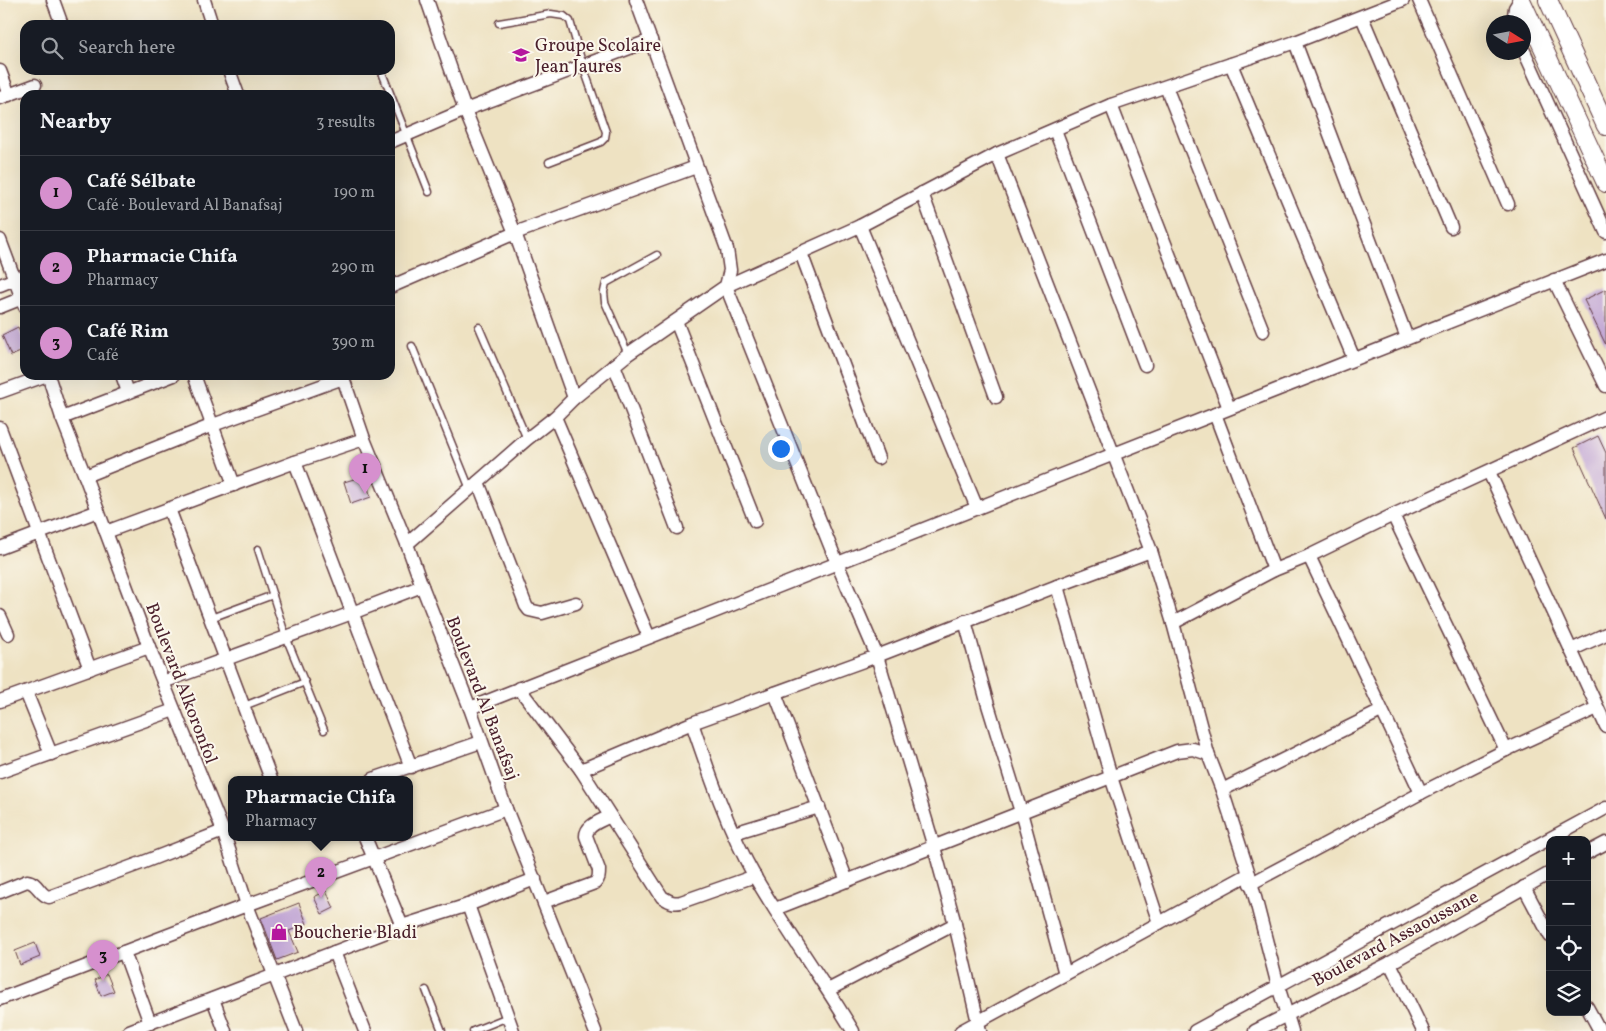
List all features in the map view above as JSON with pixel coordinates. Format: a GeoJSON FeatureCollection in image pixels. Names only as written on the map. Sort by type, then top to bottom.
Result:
{"type":"FeatureCollection","features":[{"type":"Feature","properties":{"kind":"street"},"geometry":{"type":"LineString","coordinates":[[53,0],[60,20]]}},
{"type":"Feature","properties":{"kind":"street"},"geometry":{"type":"LineString","coordinates":[[204,0],[210,20]]}},
{"type":"Feature","properties":{"kind":"street"},"geometry":{"type":"LineString","coordinates":[[427,0],[465,110],[515,233],[574,398]]}},
{"type":"Feature","properties":{"kind":"street"},"geometry":{"type":"LineString","coordinates":[[636,0],[727,250],[730,270],[726,286],[837,563],[877,656],[934,846],[979,1026]]}},
{"type":"Feature","properties":{"kind":"street"},"geometry":{"type":"LineString","coordinates":[[407,544],[614,365],[726,286],[860,226],[997,154],[1111,105],[1295,42],[1403,0]]}},
{"type":"Feature","properties":{"kind":"street"},"geometry":{"type":"LineString","coordinates":[[1418,0],[1508,204]]}},
{"type":"Feature","properties":{"kind":"street"},"geometry":{"type":"LineString","coordinates":[[1514,15],[1515,8],[1521,0],[1606,183]]}},
{"type":"Feature","properties":{"kind":"street"},"geometry":{"type":"LineString","coordinates":[[1548,0],[1606,126]]}},
{"type":"Feature","properties":{"kind":"street"},"geometry":{"type":"LineString","coordinates":[[1362,17],[1451,227]]}},
{"type":"Feature","properties":{"kind":"street"},"geometry":{"type":"LineString","coordinates":[[395,140],[465,110],[651,40]]}},
{"type":"Feature","properties":{"kind":"street"},"geometry":{"type":"LineString","coordinates":[[1295,42],[1407,338]]}},
{"type":"Feature","properties":{"kind":"street"},"geometry":{"type":"LineString","coordinates":[[1528,60],[1606,232]]}},
{"type":"Feature","properties":{"kind":"street"},"geometry":{"type":"LineString","coordinates":[[1231,64],[1354,359]]}},
{"type":"Feature","properties":{"kind":"street"},"geometry":{"type":"LineString","coordinates":[[0,70],[5,97],[20,91]]}},
{"type":"Feature","properties":{"kind":"street"},"geometry":{"type":"LineString","coordinates":[[231,75],[236,90]]}},
{"type":"Feature","properties":{"kind":"street"},"geometry":{"type":"LineString","coordinates":[[22,90],[35,85]]}},
{"type":"Feature","properties":{"kind":"street"},"geometry":{"type":"LineString","coordinates":[[1166,86],[1263,331]]}},
{"type":"Feature","properties":{"kind":"street"},"geometry":{"type":"LineString","coordinates":[[1111,105],[1229,408]]}},
{"type":"Feature","properties":{"kind":"street"},"geometry":{"type":"LineString","coordinates":[[1055,130],[1145,365]]}},
{"type":"Feature","properties":{"kind":"street"},"geometry":{"type":"LineString","coordinates":[[997,154],[1151,551],[1173,623],[1208,754],[1222,790],[1249,879],[1292,1031]]}},
{"type":"Feature","properties":{"kind":"street"},"geometry":{"type":"LineString","coordinates":[[395,285],[515,233],[696,167]]}},
{"type":"Feature","properties":{"kind":"street"},"geometry":{"type":"LineString","coordinates":[[922,193],[996,397]]}},
{"type":"Feature","properties":{"kind":"street"},"geometry":{"type":"LineString","coordinates":[[860,226],[977,508]]}},
{"type":"Feature","properties":{"kind":"street"},"geometry":{"type":"LineString","coordinates":[[0,240],[20,277],[0,285]]}},
{"type":"Feature","properties":{"kind":"street"},"geometry":{"type":"LineString","coordinates":[[801,253],[878,458]]}},
{"type":"Feature","properties":{"kind":"street"},"geometry":{"type":"LineString","coordinates":[[470,708],[1606,260]]}},
{"type":"Feature","properties":{"kind":"street"},"geometry":{"type":"LineString","coordinates":[[1554,280],[1606,386]]}},
{"type":"Feature","properties":{"kind":"street"},"geometry":{"type":"LineString","coordinates":[[0,307],[20,302]]}},
{"type":"Feature","properties":{"kind":"street"},"geometry":{"type":"LineString","coordinates":[[676,321],[755,521]]}},
{"type":"Feature","properties":{"kind":"street"},"geometry":{"type":"LineString","coordinates":[[614,365],[677,528]]}},
{"type":"Feature","properties":{"kind":"street"},"geometry":{"type":"LineString","coordinates":[[0,392],[34,380]]}},
{"type":"Feature","properties":{"kind":"street","name":"Boulevard Alkoronfol"},"geometry":{"type":"LineString","coordinates":[[50,380],[62,418],[149,647],[223,831],[248,904],[296,1031]]}},
{"type":"Feature","properties":{"kind":"street"},"geometry":{"type":"LineString","coordinates":[[124,380],[128,392]]}},
{"type":"Feature","properties":{"kind":"street"},"geometry":{"type":"LineString","coordinates":[[62,418],[160,380]]}},
{"type":"Feature","properties":{"kind":"street"},"geometry":{"type":"LineString","coordinates":[[196,380],[234,485]]}},
{"type":"Feature","properties":{"kind":"street"},"geometry":{"type":"LineString","coordinates":[[85,476],[331,380]]}},
{"type":"Feature","properties":{"kind":"street","name":"Boulevard Al Banafsaj"},"geometry":{"type":"LineString","coordinates":[[343,380],[364,439],[407,544],[470,708],[506,809],[595,1031]]}},
{"type":"Feature","properties":{"kind":"street"},"geometry":{"type":"LineString","coordinates":[[1215,414],[1274,570]]}},
{"type":"Feature","properties":{"kind":"street"},"geometry":{"type":"LineString","coordinates":[[555,417],[649,637]]}},
{"type":"Feature","properties":{"kind":"street"},"geometry":{"type":"LineString","coordinates":[[1173,623],[1274,570],[1309,556],[1393,515],[1606,417]]}},
{"type":"Feature","properties":{"kind":"street"},"geometry":{"type":"LineString","coordinates":[[0,428],[90,669]]}},
{"type":"Feature","properties":{"kind":"street"},"geometry":{"type":"LineString","coordinates":[[106,532],[295,462],[364,439]]}},
{"type":"Feature","properties":{"kind":"street"},"geometry":{"type":"LineString","coordinates":[[295,462],[411,767]]}},
{"type":"Feature","properties":{"kind":"street"},"geometry":{"type":"LineString","coordinates":[[1489,472],[1606,726]]}},
{"type":"Feature","properties":{"kind":"street"},"geometry":{"type":"LineString","coordinates":[[474,486],[529,610],[542,613],[576,603]]}},
{"type":"Feature","properties":{"kind":"street"},"geometry":{"type":"LineString","coordinates":[[169,509],[270,776]]}},
{"type":"Feature","properties":{"kind":"street"},"geometry":{"type":"LineString","coordinates":[[0,548],[98,511]]}},
{"type":"Feature","properties":{"kind":"street"},"geometry":{"type":"LineString","coordinates":[[1393,515],[1506,750]]}},
{"type":"Feature","properties":{"kind":"street"},"geometry":{"type":"LineString","coordinates":[[581,770],[692,723],[877,656],[964,621],[1151,551]]}},
{"type":"Feature","properties":{"kind":"street"},"geometry":{"type":"LineString","coordinates":[[1309,556],[1420,793]]}},
{"type":"Feature","properties":{"kind":"street"},"geometry":{"type":"LineString","coordinates":[[163,682],[352,614],[422,586]]}},
{"type":"Feature","properties":{"kind":"street"},"geometry":{"type":"LineString","coordinates":[[1057,586],[1111,777],[1159,923]]}},
{"type":"Feature","properties":{"kind":"street"},"geometry":{"type":"LineString","coordinates":[[0,616],[8,634]]}},
{"type":"Feature","properties":{"kind":"street"},"geometry":{"type":"LineString","coordinates":[[964,621],[1021,812],[1065,974]]}},
{"type":"Feature","properties":{"kind":"street"},"geometry":{"type":"LineString","coordinates":[[1571,650],[1606,634]]}},
{"type":"Feature","properties":{"kind":"street"},"geometry":{"type":"LineString","coordinates":[[0,701],[149,647]]}},
{"type":"Feature","properties":{"kind":"street"},"geometry":{"type":"LineString","coordinates":[[519,688],[581,770],[662,897],[676,903],[681,902],[755,876]]}},
{"type":"Feature","properties":{"kind":"street"},"geometry":{"type":"LineString","coordinates":[[26,692],[51,754]]}},
{"type":"Feature","properties":{"kind":"street"},"geometry":{"type":"LineString","coordinates":[[775,694],[847,881]]}},
{"type":"Feature","properties":{"kind":"street"},"geometry":{"type":"LineString","coordinates":[[961,1031],[979,1026],[1065,974],[1159,923],[1506,750],[1597,708]]}},
{"type":"Feature","properties":{"kind":"street"},"geometry":{"type":"LineString","coordinates":[[0,772],[174,710]]}},
{"type":"Feature","properties":{"kind":"street"},"geometry":{"type":"LineString","coordinates":[[1222,790],[1381,711]]}},
{"type":"Feature","properties":{"kind":"street"},"geometry":{"type":"LineString","coordinates":[[692,723],[707,768],[734,833],[755,876],[853,1031]]}},
{"type":"Feature","properties":{"kind":"street"},"geometry":{"type":"LineString","coordinates":[[382,776],[481,742]]}},
{"type":"Feature","properties":{"kind":"street"},"geometry":{"type":"LineString","coordinates":[[775,909],[1177,751],[1193,749],[1208,754]]}},
{"type":"Feature","properties":{"kind":"street"},"geometry":{"type":"LineString","coordinates":[[734,833],[819,807]]}},
{"type":"Feature","properties":{"kind":"street"},"geometry":{"type":"LineString","coordinates":[[1195,1031],[1606,808]]}},
{"type":"Feature","properties":{"kind":"street"},"geometry":{"type":"LineString","coordinates":[[0,999],[248,904],[506,809]]}},
{"type":"Feature","properties":{"kind":"street"},"geometry":{"type":"LineString","coordinates":[[544,902],[597,881],[599,870],[586,836],[586,831],[588,827],[610,816]]}},
{"type":"Feature","properties":{"kind":"street"},"geometry":{"type":"LineString","coordinates":[[0,892],[27,880],[34,883],[43,895],[49,897],[223,831]]}},
{"type":"Feature","properties":{"kind":"street"},"geometry":{"type":"LineString","coordinates":[[367,841],[402,926]]}},
{"type":"Feature","properties":{"kind":"street"},"geometry":{"type":"LineString","coordinates":[[1591,851],[1606,843]]}},
{"type":"Feature","properties":{"kind":"street","name":"Boulevard Assaoussane"},"geometry":{"type":"LineString","coordinates":[[1255,1031],[1390,963],[1546,875]]}},
{"type":"Feature","properties":{"kind":"street"},"geometry":{"type":"LineString","coordinates":[[129,1031],[402,926],[468,905],[535,879]]}},
{"type":"Feature","properties":{"kind":"street"},"geometry":{"type":"LineString","coordinates":[[1524,887],[1546,928]]}},
{"type":"Feature","properties":{"kind":"street"},"geometry":{"type":"LineString","coordinates":[[468,905],[513,1031]]}},
{"type":"Feature","properties":{"kind":"street"},"geometry":{"type":"LineString","coordinates":[[828,990],[955,924]]}},
{"type":"Feature","properties":{"kind":"street"},"geometry":{"type":"LineString","coordinates":[[124,952],[150,1023]]}},
{"type":"Feature","properties":{"kind":"street"},"geometry":{"type":"LineString","coordinates":[[334,952],[365,1031]]}},
{"type":"Feature","properties":{"kind":"street"},"geometry":{"type":"LineString","coordinates":[[1390,963],[1423,1031]]}},
{"type":"Feature","properties":{"kind":"street"},"geometry":{"type":"LineString","coordinates":[[213,999],[225,1031]]}},
{"type":"Feature","properties":{"kind":"street"},"geometry":{"type":"LineString","coordinates":[[1591,1015],[1600,1031]]}},
{"type":"Feature","properties":{"kind":"lane"},"geometry":{"type":"LineString","coordinates":[[499,24],[551,14],[564,16],[570,21],[583,66],[606,132],[601,142],[549,162]]}},
{"type":"Feature","properties":{"kind":"lane"},"geometry":{"type":"LineString","coordinates":[[383,75],[389,90]]}},
{"type":"Feature","properties":{"kind":"lane"},"geometry":{"type":"LineString","coordinates":[[395,106],[429,192]]}},
{"type":"Feature","properties":{"kind":"lane"},"geometry":{"type":"LineString","coordinates":[[628,354],[605,302],[606,283],[657,255]]}},
{"type":"Feature","properties":{"kind":"lane"},"geometry":{"type":"LineString","coordinates":[[479,327],[527,439]]}},
{"type":"Feature","properties":{"kind":"lane"},"geometry":{"type":"LineString","coordinates":[[412,346],[474,486]]}},
{"type":"Feature","properties":{"kind":"lane"},"geometry":{"type":"LineString","coordinates":[[258,549],[286,637],[324,730]]}},
{"type":"Feature","properties":{"kind":"lane"},"geometry":{"type":"LineString","coordinates":[[211,618],[273,595]]}},
{"type":"Feature","properties":{"kind":"lane"},"geometry":{"type":"LineString","coordinates":[[244,706],[305,682]]}},
{"type":"Feature","properties":{"kind":"lane"},"geometry":{"type":"LineString","coordinates":[[426,990],[442,1031]]}},
{"type":"Feature","properties":{"kind":"lane"},"geometry":{"type":"LineString","coordinates":[[473,1031],[508,1017]]}},
{"type":"Feature","properties":{"kind":"building"},"geometry":{"type":"Polygon","coordinates":[[[1606,289],[1606,345],[1584,300],[1606,289]]]}},
{"type":"Feature","properties":{"kind":"building"},"geometry":{"type":"Polygon","coordinates":[[[18,327],[20,332],[20,352],[11,356],[2,335],[18,327]]]}},
{"type":"Feature","properties":{"kind":"building"},"geometry":{"type":"Polygon","coordinates":[[[1598,436],[1606,453],[1606,519],[1574,448],[1598,436]]]}},
{"type":"Feature","properties":{"kind":"building"},"geometry":{"type":"Polygon","coordinates":[[[364,476],[371,497],[351,504],[344,482],[364,476]]]}},
{"type":"Feature","properties":{"kind":"building"},"geometry":{"type":"Polygon","coordinates":[[[326,891],[334,908],[322,914],[314,897],[326,891]]]}},
{"type":"Feature","properties":{"kind":"building"},"geometry":{"type":"Polygon","coordinates":[[[299,903],[307,924],[289,931],[298,952],[277,960],[261,918],[299,903]]]}},
{"type":"Feature","properties":{"kind":"building"},"geometry":{"type":"Polygon","coordinates":[[[35,943],[40,957],[20,965],[15,951],[35,943]]]}},
{"type":"Feature","properties":{"kind":"building"},"geometry":{"type":"Polygon","coordinates":[[[107,974],[114,991],[101,996],[95,980],[107,974]]]}},
{"type":"Feature","properties":{"kind":"place","name":"Groupe Scolaire Jean Jaures"},"geometry":{"type":"Point","coordinates":[521,55]}},
{"type":"Feature","properties":{"kind":"place","name":"Café Sélbate"},"geometry":{"type":"Point","coordinates":[365,494]}},
{"type":"Feature","properties":{"kind":"place","name":"Pharmacie Chifa"},"geometry":{"type":"Point","coordinates":[321,898]}},
{"type":"Feature","properties":{"kind":"place","name":"Boucherie Bladi"},"geometry":{"type":"Point","coordinates":[279,932]}},
{"type":"Feature","properties":{"kind":"place","name":"Café Rim"},"geometry":{"type":"Point","coordinates":[103,981]}}]}
